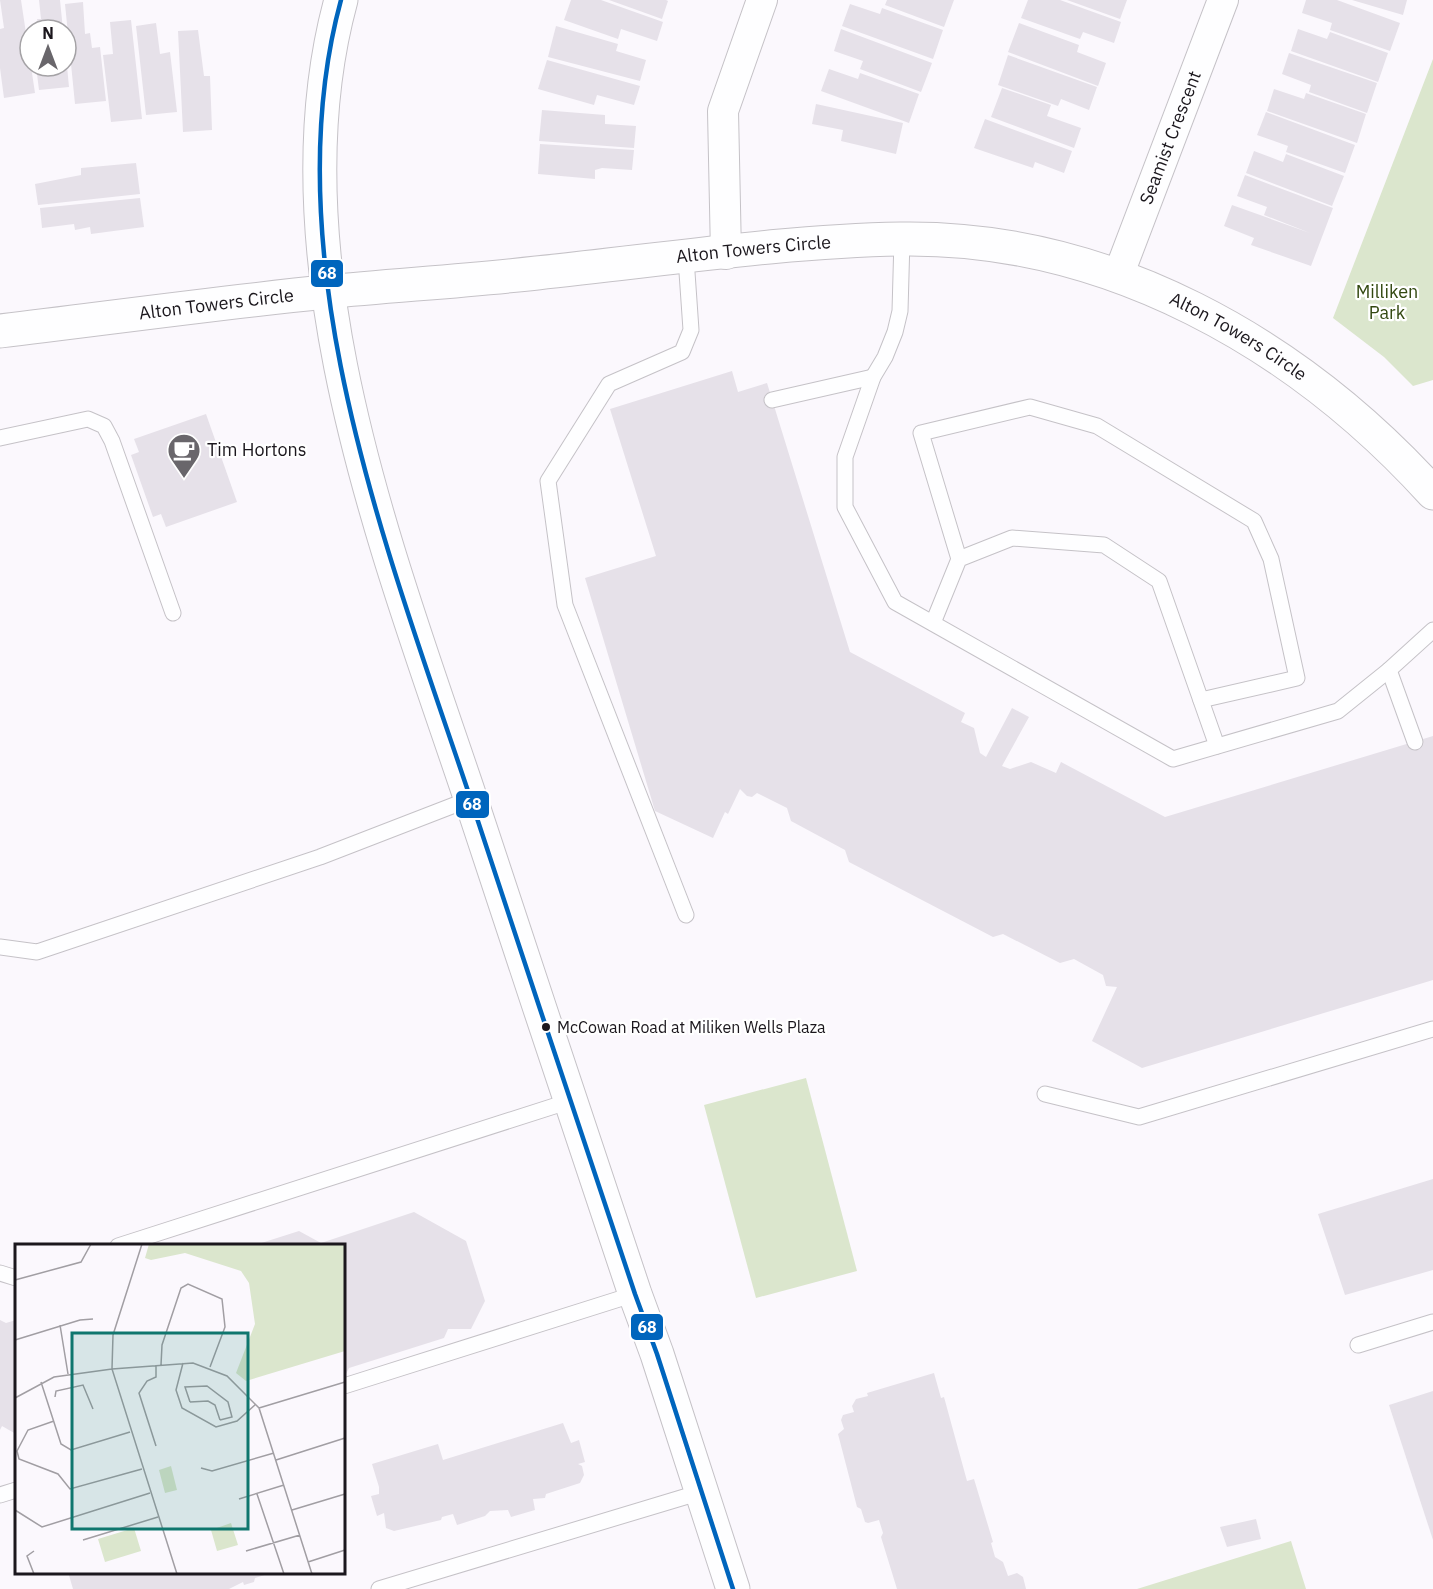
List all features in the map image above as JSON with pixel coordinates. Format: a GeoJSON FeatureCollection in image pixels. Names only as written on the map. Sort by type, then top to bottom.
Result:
{"type":"FeatureCollection","features":[{"type":"Feature","properties":{"kind":"main road"},"geometry":{"type":"LineString","coordinates":[[340,0],[319,132],[326,292],[379,523],[634,1294],[657,1354],[733,1589]]}},
{"type":"Feature","properties":{"kind":"main road","name":"Alton Towers Circle"},"geometry":{"type":"LineString","coordinates":[[0,331],[326,292],[430,285],[726,254],[902,239],[983,243],[1023,250],[1118,276],[1207,314],[1298,370],[1365,424],[1433,494]]}},
{"type":"Feature","properties":{"kind":"street"},"geometry":{"type":"LineString","coordinates":[[726,254],[723,111],[762,0]]}},
{"type":"Feature","properties":{"kind":"street","name":"Seamist Crescent"},"geometry":{"type":"LineString","coordinates":[[1118,276],[1223,0]]}},
{"type":"Feature","properties":{"kind":"lane"},"geometry":{"type":"LineString","coordinates":[[902,239],[900,311],[885,357],[873,377],[845,457],[845,507],[895,602],[1173,759],[1338,711],[1389,670],[1433,630]]}},
{"type":"Feature","properties":{"kind":"lane"},"geometry":{"type":"LineString","coordinates":[[686,258],[691,330],[682,352],[609,384],[548,481],[565,605],[686,915]]}},
{"type":"Feature","properties":{"kind":"lane"},"geometry":{"type":"LineString","coordinates":[[772,400],[873,377]]}},
{"type":"Feature","properties":{"kind":"lane"},"geometry":{"type":"LineString","coordinates":[[933,623],[959,560],[921,433],[1030,407],[1097,426],[1254,521],[1271,560],[1297,678],[1201,700]]}},
{"type":"Feature","properties":{"kind":"lane"},"geometry":{"type":"LineString","coordinates":[[0,438],[88,419],[104,426],[112,441],[173,613]]}},
{"type":"Feature","properties":{"kind":"lane"},"geometry":{"type":"LineString","coordinates":[[959,560],[1011,538],[1104,545],[1159,581],[1216,746]]}},
{"type":"Feature","properties":{"kind":"lane"},"geometry":{"type":"LineString","coordinates":[[1389,670],[1415,741]]}},
{"type":"Feature","properties":{"kind":"lane"},"geometry":{"type":"LineString","coordinates":[[0,947],[37,952],[320,857],[470,799]]}},
{"type":"Feature","properties":{"kind":"lane"},"geometry":{"type":"LineString","coordinates":[[1045,1094],[1139,1117],[1433,1029]]}},
{"type":"Feature","properties":{"kind":"lane"},"geometry":{"type":"LineString","coordinates":[[121,1244],[570,1101]]}},
{"type":"Feature","properties":{"kind":"lane"},"geometry":{"type":"LineString","coordinates":[[0,1273],[15,1278]]}},
{"type":"Feature","properties":{"kind":"lane"},"geometry":{"type":"LineString","coordinates":[[345,1386],[634,1294]]}},
{"type":"Feature","properties":{"kind":"lane"},"geometry":{"type":"LineString","coordinates":[[1358,1346],[1433,1322]]}},
{"type":"Feature","properties":{"kind":"lane"},"geometry":{"type":"LineString","coordinates":[[0,1495],[15,1490]]}},
{"type":"Feature","properties":{"kind":"lane"},"geometry":{"type":"LineString","coordinates":[[379,1589],[701,1492]]}},
{"type":"Feature","properties":{"kind":"green space","name":"Milliken Park"},"geometry":{"type":"Polygon","coordinates":[[[1433,59],[1433,380],[1413,386],[1384,357],[1333,318],[1433,59]]]}},
{"type":"Feature","properties":{"kind":"green space"},"geometry":{"type":"Polygon","coordinates":[[[806,1078],[857,1271],[756,1298],[704,1105],[806,1078]]]}},
{"type":"Feature","properties":{"kind":"green space"},"geometry":{"type":"Polygon","coordinates":[[[1291,1541],[1306,1589],[1137,1589],[1291,1541]]]}},
{"type":"Feature","properties":{"kind":"building"},"geometry":{"type":"Polygon","coordinates":[[[0,0],[21,0],[24,18],[18,18],[18,78],[33,78],[35,93],[4,98],[0,68],[0,29],[4,28],[0,0]]]}},
{"type":"Feature","properties":{"kind":"building"},"geometry":{"type":"Polygon","coordinates":[[[39,0],[60,0],[62,18],[41,18],[39,0]]]}},
{"type":"Feature","properties":{"kind":"building"},"geometry":{"type":"Polygon","coordinates":[[[571,0],[601,0],[663,22],[657,41],[621,29],[618,39],[564,20],[571,0]]]}},
{"type":"Feature","properties":{"kind":"building"},"geometry":{"type":"Polygon","coordinates":[[[609,0],[666,0],[668,1],[662,19],[609,0]]]}},
{"type":"Feature","properties":{"kind":"building"},"geometry":{"type":"Polygon","coordinates":[[[887,0],[954,0],[944,27],[885,5],[887,0]]]}},
{"type":"Feature","properties":{"kind":"building"},"geometry":{"type":"Polygon","coordinates":[[[1028,0],[1060,0],[1121,22],[1114,43],[1083,32],[1080,39],[1021,18],[1028,0]]]}},
{"type":"Feature","properties":{"kind":"building"},"geometry":{"type":"Polygon","coordinates":[[[1067,0],[1127,0],[1120,19],[1067,0]]]}},
{"type":"Feature","properties":{"kind":"building"},"geometry":{"type":"Polygon","coordinates":[[[1306,0],[1337,0],[1400,23],[1390,51],[1330,30],[1332,23],[1302,13],[1306,0]]]}},
{"type":"Feature","properties":{"kind":"building"},"geometry":{"type":"Polygon","coordinates":[[[1352,0],[1407,0],[1403,15],[1352,0]]]}},
{"type":"Feature","properties":{"kind":"building"},"geometry":{"type":"Polygon","coordinates":[[[83,2],[85,34],[90,33],[92,48],[100,47],[106,101],[75,104],[72,78],[78,78],[78,18],[66,18],[65,4],[83,2]]]}},
{"type":"Feature","properties":{"kind":"building"},"geometry":{"type":"Polygon","coordinates":[[[850,4],[880,14],[882,8],[943,30],[933,59],[842,26],[850,4]]]}},
{"type":"Feature","properties":{"kind":"building"},"geometry":{"type":"Polygon","coordinates":[[[131,20],[142,119],[111,122],[103,55],[113,54],[110,22],[131,20]]]}},
{"type":"Feature","properties":{"kind":"building"},"geometry":{"type":"Polygon","coordinates":[[[156,23],[160,54],[170,52],[177,112],[146,115],[136,26],[156,23]]]}},
{"type":"Feature","properties":{"kind":"building"},"geometry":{"type":"Polygon","coordinates":[[[1019,23],[1079,45],[1077,52],[1106,63],[1098,86],[1008,52],[1019,23]]]}},
{"type":"Feature","properties":{"kind":"building"},"geometry":{"type":"Polygon","coordinates":[[[556,26],[618,44],[616,51],[646,60],[640,81],[548,57],[556,26]]]}},
{"type":"Feature","properties":{"kind":"building"},"geometry":{"type":"Polygon","coordinates":[[[841,29],[932,63],[921,92],[860,69],[863,61],[834,51],[841,29]]]}},
{"type":"Feature","properties":{"kind":"building"},"geometry":{"type":"Polygon","coordinates":[[[1298,29],[1327,39],[1330,32],[1388,53],[1378,82],[1291,51],[1298,29]]]}},
{"type":"Feature","properties":{"kind":"building"},"geometry":{"type":"Polygon","coordinates":[[[198,30],[204,76],[210,76],[212,130],[183,132],[178,31],[198,30]]]}},
{"type":"Feature","properties":{"kind":"building"},"geometry":{"type":"Polygon","coordinates":[[[1289,53],[1377,83],[1367,113],[1309,92],[1311,85],[1282,74],[1289,53]]]}},
{"type":"Feature","properties":{"kind":"building"},"geometry":{"type":"Polygon","coordinates":[[[1008,55],[1097,87],[1089,110],[1061,99],[1058,106],[998,85],[1008,55]]]}},
{"type":"Feature","properties":{"kind":"building"},"geometry":{"type":"Polygon","coordinates":[[[547,60],[640,86],[634,105],[597,95],[594,105],[538,89],[547,60]]]}},
{"type":"Feature","properties":{"kind":"building"},"geometry":{"type":"Polygon","coordinates":[[[829,69],[858,79],[860,73],[919,94],[909,123],[821,91],[829,69]]]}},
{"type":"Feature","properties":{"kind":"building"},"geometry":{"type":"Polygon","coordinates":[[[38,78],[68,78],[69,87],[39,90],[38,78]]]}},
{"type":"Feature","properties":{"kind":"building"},"geometry":{"type":"Polygon","coordinates":[[[1002,88],[1051,105],[1047,116],[1081,128],[1074,148],[991,117],[1002,88]]]}},
{"type":"Feature","properties":{"kind":"building"},"geometry":{"type":"Polygon","coordinates":[[[1274,89],[1304,99],[1306,93],[1366,114],[1357,143],[1267,111],[1274,89]]]}},
{"type":"Feature","properties":{"kind":"building"},"geometry":{"type":"Polygon","coordinates":[[[816,104],[903,123],[896,154],[841,141],[843,130],[812,124],[816,104]]]}},
{"type":"Feature","properties":{"kind":"building"},"geometry":{"type":"Polygon","coordinates":[[[542,110],[605,115],[605,124],[636,126],[634,148],[539,141],[542,110]]]}},
{"type":"Feature","properties":{"kind":"building"},"geometry":{"type":"Polygon","coordinates":[[[1266,112],[1355,145],[1345,173],[1286,152],[1288,146],[1257,135],[1266,112]]]}},
{"type":"Feature","properties":{"kind":"building"},"geometry":{"type":"Polygon","coordinates":[[[985,119],[1072,151],[1064,173],[1035,162],[1033,168],[974,148],[985,119]]]}},
{"type":"Feature","properties":{"kind":"building"},"geometry":{"type":"Polygon","coordinates":[[[540,144],[634,150],[632,170],[602,168],[595,170],[595,179],[538,174],[540,144]]]}},
{"type":"Feature","properties":{"kind":"building"},"geometry":{"type":"Polygon","coordinates":[[[1254,151],[1283,162],[1286,154],[1344,176],[1332,206],[1246,173],[1254,151]]]}},
{"type":"Feature","properties":{"kind":"building"},"geometry":{"type":"Polygon","coordinates":[[[136,163],[140,194],[38,205],[35,184],[81,175],[81,168],[136,163]]]}},
{"type":"Feature","properties":{"kind":"building"},"geometry":{"type":"Polygon","coordinates":[[[1245,175],[1333,208],[1311,266],[1251,245],[1254,238],[1224,226],[1232,205],[1310,233],[1264,215],[1267,207],[1237,196],[1245,175]]]}},
{"type":"Feature","properties":{"kind":"building"},"geometry":{"type":"Polygon","coordinates":[[[140,198],[144,227],[91,234],[90,227],[75,230],[74,224],[42,228],[40,208],[140,198]]]}},
{"type":"Feature","properties":{"kind":"building"},"geometry":{"type":"Polygon","coordinates":[[[732,371],[738,392],[767,383],[850,652],[965,713],[961,722],[974,728],[980,753],[986,757],[1012,708],[1029,717],[1002,766],[1010,769],[1031,762],[1056,773],[1061,762],[1165,817],[1433,736],[1433,980],[1142,1068],[1092,1041],[1117,987],[1106,986],[1103,975],[1074,959],[1060,963],[1003,934],[993,937],[849,862],[845,850],[791,821],[787,808],[757,793],[752,797],[747,796],[740,789],[728,814],[725,812],[713,838],[655,811],[585,578],[656,556],[610,409],[732,371]]]}},
{"type":"Feature","properties":{"kind":"building","name":"Tim Hortons"},"geometry":{"type":"Polygon","coordinates":[[[206,414],[237,502],[166,527],[161,514],[153,517],[131,455],[139,452],[134,439],[206,414]]]}},
{"type":"Feature","properties":{"kind":"building"},"geometry":{"type":"Polygon","coordinates":[[[1433,1179],[1433,1270],[1345,1295],[1318,1214],[1433,1179]]]}},
{"type":"Feature","properties":{"kind":"building"},"geometry":{"type":"Polygon","coordinates":[[[414,1212],[466,1241],[485,1301],[471,1329],[448,1329],[444,1338],[349,1368],[345,1376],[345,1244],[258,1244],[299,1231],[321,1243],[414,1212]]]}},
{"type":"Feature","properties":{"kind":"building"},"geometry":{"type":"Polygon","coordinates":[[[0,1320],[6,1323],[15,1320],[15,1433],[2,1426],[0,1430],[0,1320]]]}},
{"type":"Feature","properties":{"kind":"building"},"geometry":{"type":"Polygon","coordinates":[[[934,1373],[941,1398],[944,1397],[967,1481],[974,1479],[993,1542],[991,1543],[995,1557],[1003,1562],[1008,1576],[1017,1573],[1023,1577],[1026,1589],[897,1589],[881,1537],[883,1533],[879,1520],[865,1522],[861,1509],[857,1507],[838,1434],[844,1429],[841,1420],[843,1415],[854,1412],[852,1406],[856,1399],[868,1396],[867,1393],[934,1373]]]}},
{"type":"Feature","properties":{"kind":"building"},"geometry":{"type":"Polygon","coordinates":[[[1433,1391],[1433,1540],[1389,1405],[1433,1391]]]}},
{"type":"Feature","properties":{"kind":"building"},"geometry":{"type":"Polygon","coordinates":[[[563,1423],[571,1443],[579,1440],[585,1462],[578,1464],[582,1466],[584,1475],[580,1483],[546,1494],[545,1498],[533,1499],[535,1510],[511,1517],[508,1510],[490,1511],[485,1516],[457,1525],[453,1514],[442,1517],[441,1520],[394,1531],[386,1528],[384,1513],[377,1516],[371,1496],[379,1494],[379,1487],[372,1464],[438,1444],[443,1460],[563,1423]]]}},
{"type":"Feature","properties":{"kind":"building"},"geometry":{"type":"Polygon","coordinates":[[[1256,1519],[1261,1539],[1227,1547],[1220,1527],[1256,1519]]]}},
{"type":"Feature","properties":{"kind":"building"},"geometry":{"type":"Polygon","coordinates":[[[69,1574],[268,1574],[255,1578],[254,1582],[244,1585],[243,1582],[229,1589],[73,1589],[69,1574]]]}},
{"type":"Feature","properties":{"kind":"transit line","name":"68"},"geometry":{"type":"LineString","coordinates":[[341,0],[323,98],[320,198],[329,300],[348,403],[374,504],[405,604],[657,1354],[733,1589]]}},
{"type":"Feature","properties":{"kind":"place","name":"Tim Hortons"},"geometry":{"type":"Point","coordinates":[184,479]}},
{"type":"Feature","properties":{"kind":"place","name":"McCowan Road at Miliken Wells Plaza"},"geometry":{"type":"Point","coordinates":[546,1027]}}]}
